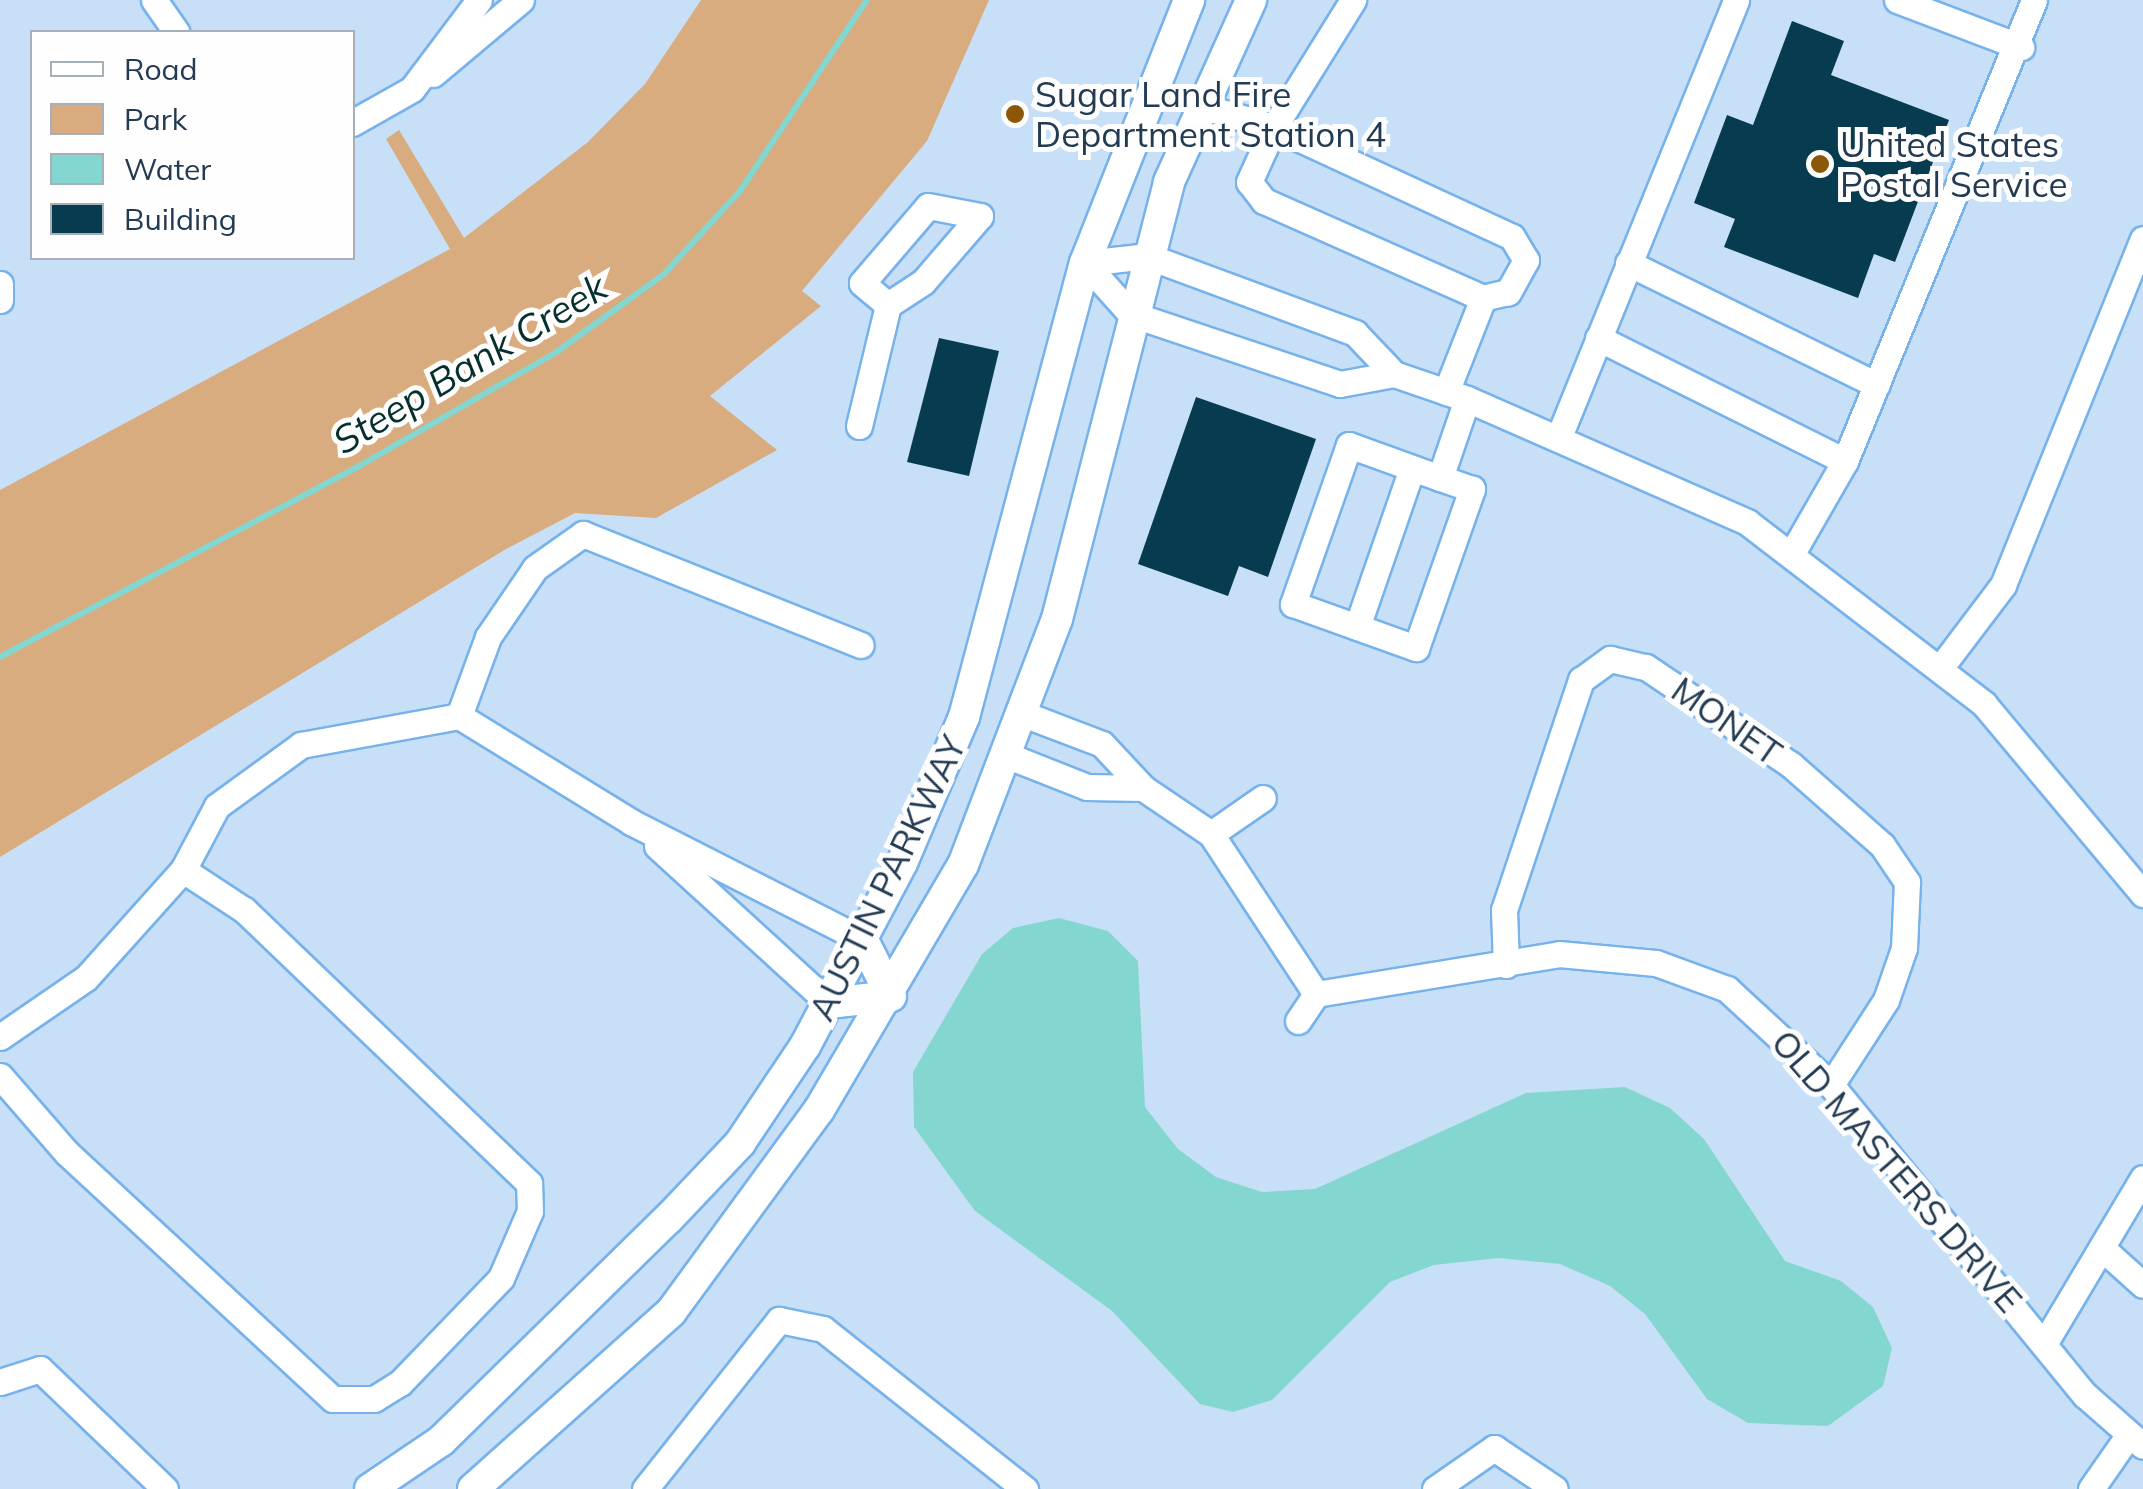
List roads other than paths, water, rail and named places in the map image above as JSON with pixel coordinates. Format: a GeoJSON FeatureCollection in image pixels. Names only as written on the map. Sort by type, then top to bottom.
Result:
{"type":"FeatureCollection","features":[{"type":"Feature","properties":{"kind":"main road","name":"AUSTIN PARKWAY"},"geometry":{"type":"LineString","coordinates":[[370,1489],[451,1432],[728,1156],[829,1003],[863,940],[975,684],[1086,263],[1190,0]]}},
{"type":"Feature","properties":{"kind":"main road","name":"AUSTIN PARKWAY"},"geometry":{"type":"LineString","coordinates":[[473,1489],[671,1312],[891,996],[1011,757],[1026,715],[1147,256],[1200,106],[1251,0]]}},
{"type":"Feature","properties":{"kind":"main road"},"geometry":{"type":"LineString","coordinates":[[829,1003],[891,996],[863,940]]}},
{"type":"Feature","properties":{"kind":"street"},"geometry":{"type":"LineString","coordinates":[[154,0],[175,30]]}},
{"type":"Feature","properties":{"kind":"street"},"geometry":{"type":"LineString","coordinates":[[412,88],[479,0]]}},
{"type":"Feature","properties":{"kind":"street"},"geometry":{"type":"LineString","coordinates":[[355,121],[412,88],[497,29],[520,0]]}},
{"type":"Feature","properties":{"kind":"street"},"geometry":{"type":"LineString","coordinates":[[1200,106],[1274,128],[1512,237],[1526,260],[1508,292],[1483,298],[1264,201],[1249,182],[1274,128],[1353,0]]}},
{"type":"Feature","properties":{"kind":"street"},"geometry":{"type":"LineString","coordinates":[[1560,434],[1736,0]]}},
{"type":"Feature","properties":{"kind":"street"},"geometry":{"type":"LineString","coordinates":[[1897,0],[2021,47]]}},
{"type":"Feature","properties":{"kind":"street"},"geometry":{"type":"LineString","coordinates":[[1791,555],[1845,461],[2021,47],[2034,0]]}},
{"type":"Feature","properties":{"kind":"street"},"geometry":{"type":"LineString","coordinates":[[859,426],[888,305],[924,282],[980,216],[928,206],[862,284],[888,305]]}},
{"type":"Feature","properties":{"kind":"street"},"geometry":{"type":"LineString","coordinates":[[1942,667],[2003,584],[2143,239]]}},
{"type":"Feature","properties":{"kind":"street"},"geometry":{"type":"LineString","coordinates":[[1086,263],[1147,256],[1356,333],[1394,374],[1560,434],[1746,522],[1942,667],[2075,804],[2143,894]]}},
{"type":"Feature","properties":{"kind":"street"},"geometry":{"type":"LineString","coordinates":[[1086,263],[1131,314],[1340,384],[1394,374]]}},
{"type":"Feature","properties":{"kind":"street"},"geometry":{"type":"LineString","coordinates":[[1628,263],[1877,385]]}},
{"type":"Feature","properties":{"kind":"street"},"geometry":{"type":"LineString","coordinates":[[0,284],[0,300]]}},
{"type":"Feature","properties":{"kind":"street"},"geometry":{"type":"LineString","coordinates":[[1440,478],[1483,298]]}},
{"type":"Feature","properties":{"kind":"street"},"geometry":{"type":"LineString","coordinates":[[1598,338],[1845,461]]}},
{"type":"Feature","properties":{"kind":"street"},"geometry":{"type":"LineString","coordinates":[[1349,445],[1412,468],[1472,489],[1416,648],[1293,604],[1349,445]]}},
{"type":"Feature","properties":{"kind":"street"},"geometry":{"type":"LineString","coordinates":[[1357,627],[1412,468]]}},
{"type":"Feature","properties":{"kind":"street"},"geometry":{"type":"LineString","coordinates":[[459,716],[497,623],[535,568],[583,534],[861,645]]}},
{"type":"Feature","properties":{"kind":"street","name":"MONET"},"geometry":{"type":"LineString","coordinates":[[1506,964],[1504,910],[1581,680],[1610,659],[1646,666],[1790,764],[1882,845],[1907,882],[1904,948],[1886,1000],[1831,1086]]}},
{"type":"Feature","properties":{"kind":"street"},"geometry":{"type":"LineString","coordinates":[[1026,715],[1102,744],[1143,788],[1211,834],[1316,994],[1298,1021]]}},
{"type":"Feature","properties":{"kind":"street"},"geometry":{"type":"LineString","coordinates":[[0,1037],[86,978],[183,870],[217,806],[301,745],[459,716],[631,822],[863,940]]}},
{"type":"Feature","properties":{"kind":"street"},"geometry":{"type":"LineString","coordinates":[[1011,757],[1087,787],[1143,788]]}},
{"type":"Feature","properties":{"kind":"street"},"geometry":{"type":"LineString","coordinates":[[1211,834],[1263,798]]}},
{"type":"Feature","properties":{"kind":"street"},"geometry":{"type":"LineString","coordinates":[[631,822],[829,1003]]}},
{"type":"Feature","properties":{"kind":"street"},"geometry":{"type":"LineString","coordinates":[[0,1076],[67,1153],[333,1399],[374,1399],[400,1383],[500,1278],[530,1210],[528,1183],[244,910],[183,870]]}},
{"type":"Feature","properties":{"kind":"street","name":"OLD MASTERS DRIVE"},"geometry":{"type":"LineString","coordinates":[[1316,994],[1506,964],[1609,955],[1687,972],[1752,1007],[1831,1086],[2044,1344],[2136,1441]]}},
{"type":"Feature","properties":{"kind":"street"},"geometry":{"type":"LineString","coordinates":[[2044,1344],[2104,1250],[2143,1178]]}},
{"type":"Feature","properties":{"kind":"street"},"geometry":{"type":"LineString","coordinates":[[2104,1250],[2143,1286]]}},
{"type":"Feature","properties":{"kind":"street"},"geometry":{"type":"LineString","coordinates":[[646,1489],[762,1331],[798,1320],[823,1329],[1025,1489]]}},
{"type":"Feature","properties":{"kind":"street"},"geometry":{"type":"LineString","coordinates":[[0,1382],[40,1370],[166,1489]]}},
{"type":"Feature","properties":{"kind":"street"},"geometry":{"type":"LineString","coordinates":[[2091,1489],[2136,1441]]}},
{"type":"Feature","properties":{"kind":"street"},"geometry":{"type":"LineString","coordinates":[[1434,1489],[1494,1448],[1556,1489]]}},
{"type":"Feature","properties":{"kind":"water"},"geometry":{"type":"Polygon","coordinates":[[[1059,918],[1108,931],[1138,961],[1145,1107],[1178,1149],[1216,1177],[1262,1192],[1315,1189],[1526,1093],[1625,1087],[1670,1108],[1704,1139],[1785,1261],[1841,1281],[1873,1307],[1892,1348],[1883,1386],[1828,1426],[1748,1423],[1707,1399],[1645,1314],[1610,1286],[1560,1264],[1499,1258],[1434,1265],[1390,1282],[1272,1400],[1233,1412],[1200,1404],[1112,1311],[975,1211],[914,1127],[913,1072],[982,954],[1013,928],[1059,918]]]}},
{"type":"Feature","properties":{"kind":"waterway","name":"Steep Bank Creek"},"geometry":{"type":"LineString","coordinates":[[0,657],[361,465],[555,353],[664,274],[740,191],[867,0]]}},
{"type":"Feature","properties":{"kind":"place","name":"Sugar Land Fire Department Station 4"},"geometry":{"type":"Point","coordinates":[1015,114]}},
{"type":"Feature","properties":{"kind":"place","name":"United States Postal Service"},"geometry":{"type":"Point","coordinates":[1820,164]}}]}
